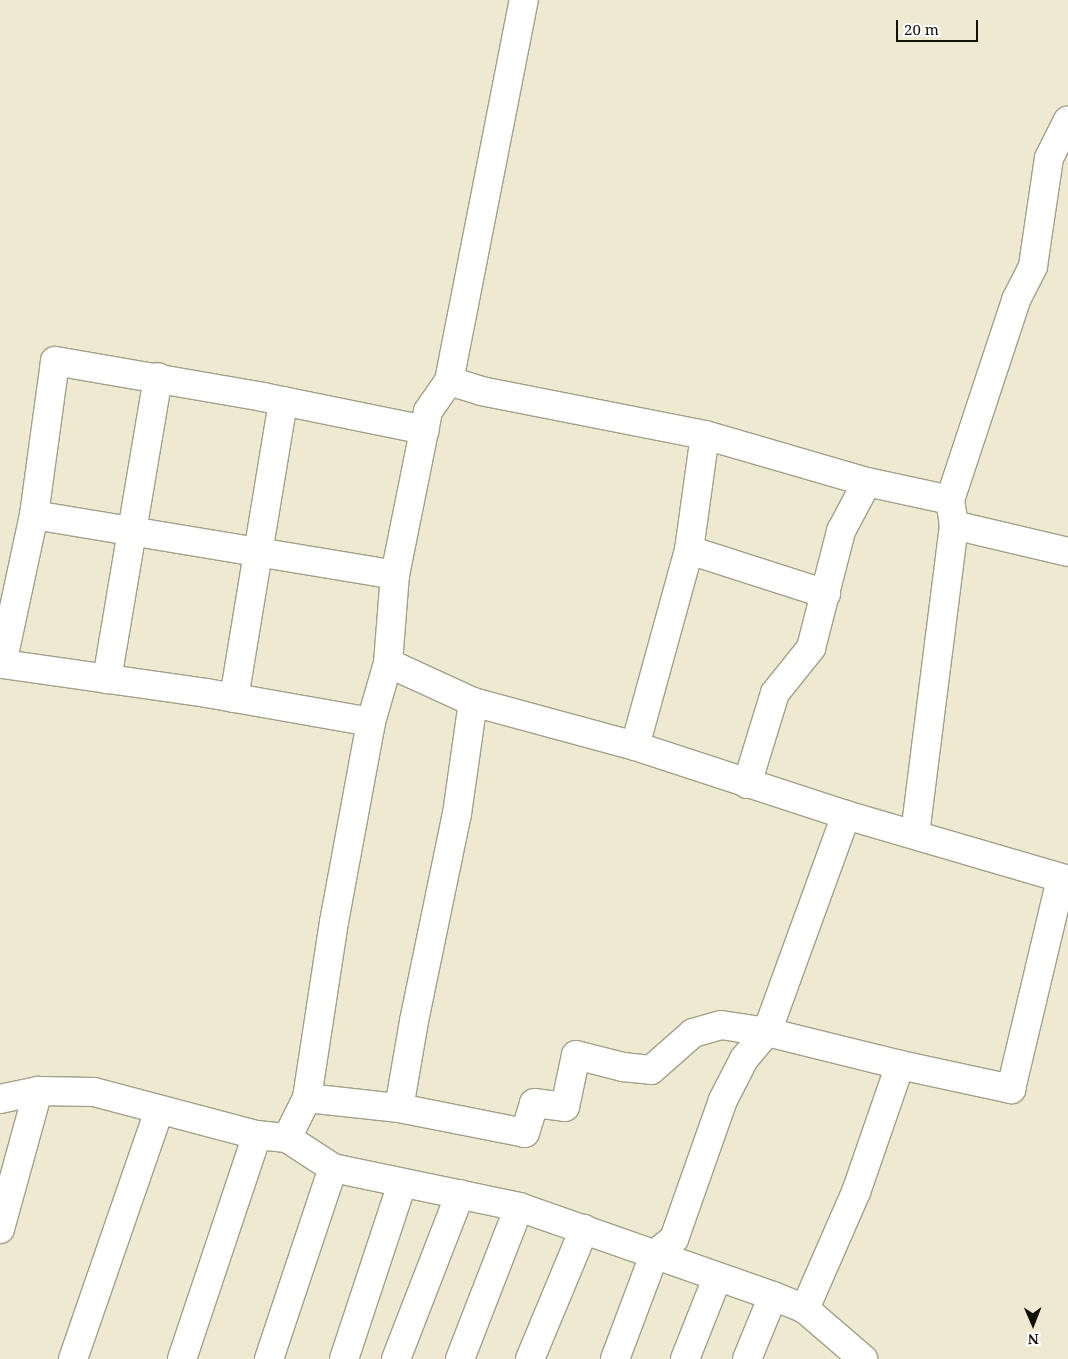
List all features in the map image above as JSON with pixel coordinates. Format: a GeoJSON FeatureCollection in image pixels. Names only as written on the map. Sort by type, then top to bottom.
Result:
{"type":"FeatureCollection","features":[{"type":"Feature","properties":{"kind":"street"},"geometry":{"type":"LineString","coordinates":[[287,1138],[307,1098],[334,922],[371,722],[388,663],[395,575],[428,411],[448,381],[524,0]]}},
{"type":"Feature","properties":{"kind":"street"},"geometry":{"type":"LineString","coordinates":[[915,834],[952,512],[1016,300],[1033,266],[1049,158],[1068,120]]}},
{"type":"Feature","properties":{"kind":"street"},"geometry":{"type":"LineString","coordinates":[[371,722],[234,698],[2,664],[34,515],[55,361],[158,377],[425,430]]}},
{"type":"Feature","properties":{"kind":"street"},"geometry":{"type":"LineString","coordinates":[[108,679],[158,377]]}},
{"type":"Feature","properties":{"kind":"street"},"geometry":{"type":"LineString","coordinates":[[448,381],[481,391],[705,434],[867,482],[1068,552]]}},
{"type":"Feature","properties":{"kind":"street"},"geometry":{"type":"LineString","coordinates":[[234,698],[283,401]]}},
{"type":"Feature","properties":{"kind":"street"},"geometry":{"type":"LineString","coordinates":[[635,746],[689,550],[705,434]]}},
{"type":"Feature","properties":{"kind":"street"},"geometry":{"type":"LineString","coordinates":[[747,784],[775,693],[811,648],[841,531],[867,482]]}},
{"type":"Feature","properties":{"kind":"street"},"geometry":{"type":"LineString","coordinates":[[34,515],[395,575]]}},
{"type":"Feature","properties":{"kind":"street"},"geometry":{"type":"LineString","coordinates":[[689,550],[826,594]]}},
{"type":"Feature","properties":{"kind":"street"},"geometry":{"type":"LineString","coordinates":[[307,1098],[399,1108],[525,1132],[534,1103],[565,1107],[576,1055],[623,1067],[651,1070],[693,1034],[721,1025],[767,1032],[900,1065],[1011,1089],[1065,880],[846,815],[635,746],[474,702],[388,663]]}},
{"type":"Feature","properties":{"kind":"street"},"geometry":{"type":"LineString","coordinates":[[399,1108],[414,1021],[457,814],[474,702]]}},
{"type":"Feature","properties":{"kind":"street"},"geometry":{"type":"LineString","coordinates":[[615,1359],[654,1255],[674,1239],[722,1100],[744,1059],[767,1032],[846,815]]}},
{"type":"Feature","properties":{"kind":"street"},"geometry":{"type":"LineString","coordinates":[[805,1309],[856,1192],[900,1065]]}},
{"type":"Feature","properties":{"kind":"street"},"geometry":{"type":"LineString","coordinates":[[0,1099],[38,1091],[94,1092],[158,1111],[257,1135],[287,1138],[333,1168],[519,1207],[805,1309],[863,1359]]}},
{"type":"Feature","properties":{"kind":"street"},"geometry":{"type":"LineString","coordinates":[[0,1229],[38,1091]]}},
{"type":"Feature","properties":{"kind":"street"},"geometry":{"type":"LineString","coordinates":[[73,1359],[158,1111]]}},
{"type":"Feature","properties":{"kind":"street"},"geometry":{"type":"LineString","coordinates":[[182,1359],[257,1135]]}},
{"type":"Feature","properties":{"kind":"street"},"geometry":{"type":"LineString","coordinates":[[269,1359],[333,1168]]}},
{"type":"Feature","properties":{"kind":"street"},"geometry":{"type":"LineString","coordinates":[[344,1359],[402,1184]]}},
{"type":"Feature","properties":{"kind":"street"},"geometry":{"type":"LineString","coordinates":[[396,1359],[460,1194]]}},
{"type":"Feature","properties":{"kind":"street"},"geometry":{"type":"LineString","coordinates":[[460,1359],[519,1207]]}},
{"type":"Feature","properties":{"kind":"street"},"geometry":{"type":"LineString","coordinates":[[530,1359],[584,1229]]}},
{"type":"Feature","properties":{"kind":"street"},"geometry":{"type":"LineString","coordinates":[[685,1359],[717,1278]]}},
{"type":"Feature","properties":{"kind":"street"},"geometry":{"type":"LineString","coordinates":[[747,1359],[772,1296]]}}]}
